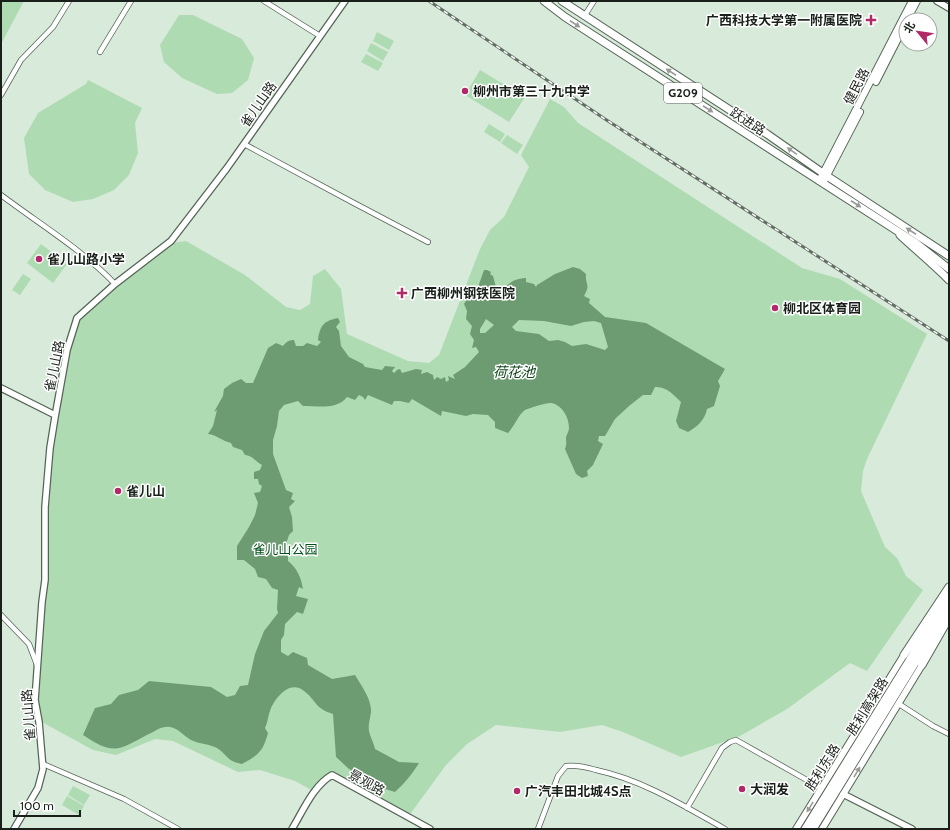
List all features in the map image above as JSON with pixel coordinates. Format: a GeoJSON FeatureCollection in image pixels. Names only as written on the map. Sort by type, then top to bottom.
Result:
{"type":"FeatureCollection","features":[{"type":"Feature","properties":{"kind":"main road","name":"跃进路"},"geometry":{"type":"LineString","coordinates":[[544,1],[565,18],[916,243],[939,264]]}},
{"type":"Feature","properties":{"kind":"main road","name":"跃进路"},"geometry":{"type":"LineString","coordinates":[[562,1],[768,134],[947,255]]}},
{"type":"Feature","properties":{"kind":"main road","name":"健民路"},"geometry":{"type":"LineString","coordinates":[[826,174],[912,1]]}},
{"type":"Feature","properties":{"kind":"main road"},"geometry":{"type":"LineString","coordinates":[[912,12],[917,1]]}},
{"type":"Feature","properties":{"kind":"main road","name":"健民路"},"geometry":{"type":"LineString","coordinates":[[821,182],[898,38]]}},
{"type":"Feature","properties":{"kind":"main road"},"geometry":{"type":"LineString","coordinates":[[939,264],[949,280]]}},
{"type":"Feature","properties":{"kind":"main road","name":"G209"},"geometry":{"type":"LineString","coordinates":[[939,264],[949,270]]}},
{"type":"Feature","properties":{"kind":"main road"},"geometry":{"type":"LineString","coordinates":[[904,655],[949,586]]}},
{"type":"Feature","properties":{"kind":"main road","name":"胜利高架路"},"geometry":{"type":"LineString","coordinates":[[805,829],[949,596]]}},
{"type":"Feature","properties":{"kind":"main road","name":"胜利高架路"},"geometry":{"type":"LineString","coordinates":[[813,829],[949,608]]}},
{"type":"Feature","properties":{"kind":"main road"},"geometry":{"type":"LineString","coordinates":[[822,829],[899,704],[949,618]]}},
{"type":"Feature","properties":{"kind":"main road","name":"胜利东路"},"geometry":{"type":"LineString","coordinates":[[796,829],[904,655]]}},
{"type":"Feature","properties":{"kind":"street"},"geometry":{"type":"LineString","coordinates":[[1,95],[21,60],[53,27],[69,1]]}},
{"type":"Feature","properties":{"kind":"street"},"geometry":{"type":"LineString","coordinates":[[100,52],[131,1]]}},
{"type":"Feature","properties":{"kind":"street"},"geometry":{"type":"LineString","coordinates":[[264,1],[320,36]]}},
{"type":"Feature","properties":{"kind":"street","name":"雀儿山路"},"geometry":{"type":"LineString","coordinates":[[14,829],[38,788],[41,780],[43,764],[35,700],[45,580],[45,507],[50,448],[67,350],[77,318],[115,284],[171,241],[202,202],[345,1]]}},
{"type":"Feature","properties":{"kind":"street"},"geometry":{"type":"LineString","coordinates":[[584,15],[594,1]]}},
{"type":"Feature","properties":{"kind":"street"},"geometry":{"type":"LineString","coordinates":[[937,1],[949,8]]}},
{"type":"Feature","properties":{"kind":"street"},"geometry":{"type":"LineString","coordinates":[[244,144],[428,242]]}},
{"type":"Feature","properties":{"kind":"street"},"geometry":{"type":"LineString","coordinates":[[1,195],[82,255],[115,284]]}},
{"type":"Feature","properties":{"kind":"street"},"geometry":{"type":"LineString","coordinates":[[1,388],[56,415]]}},
{"type":"Feature","properties":{"kind":"street"},"geometry":{"type":"LineString","coordinates":[[1,615],[29,644],[37,667]]}},
{"type":"Feature","properties":{"kind":"street"},"geometry":{"type":"LineString","coordinates":[[899,704],[933,726],[949,734]]}},
{"type":"Feature","properties":{"kind":"street"},"geometry":{"type":"LineString","coordinates":[[688,808],[722,748],[730,742],[736,740],[821,788]]}},
{"type":"Feature","properties":{"kind":"street"},"geometry":{"type":"LineString","coordinates":[[43,764],[124,799],[178,829]]}},
{"type":"Feature","properties":{"kind":"street"},"geometry":{"type":"LineString","coordinates":[[538,829],[558,776],[566,766],[573,765],[625,778],[642,784],[725,829]]}},
{"type":"Feature","properties":{"kind":"street","name":"景观路"},"geometry":{"type":"LineString","coordinates":[[292,829],[311,798],[325,779],[332,775],[430,829]]}},
{"type":"Feature","properties":{"kind":"street"},"geometry":{"type":"LineString","coordinates":[[844,794],[912,829]]}},
{"type":"Feature","properties":{"kind":"green space"},"geometry":{"type":"Polygon","coordinates":[[[1,1],[24,1],[1,44],[1,1]]]}},
{"type":"Feature","properties":{"kind":"green space"},"geometry":{"type":"Polygon","coordinates":[[[179,15],[193,15],[242,39],[254,58],[248,80],[232,93],[217,94],[182,78],[164,62],[160,45],[179,15]]]}},
{"type":"Feature","properties":{"kind":"green space"},"geometry":{"type":"Polygon","coordinates":[[[377,32],[394,41],[389,50],[373,41],[377,32]]]}},
{"type":"Feature","properties":{"kind":"green space"},"geometry":{"type":"Polygon","coordinates":[[[371,43],[388,52],[383,61],[367,51],[371,43]]]}},
{"type":"Feature","properties":{"kind":"green space"},"geometry":{"type":"Polygon","coordinates":[[[366,54],[383,63],[378,71],[361,62],[366,54]]]}},
{"type":"Feature","properties":{"kind":"green space"},"geometry":{"type":"Polygon","coordinates":[[[480,70],[525,97],[509,122],[465,95],[480,70]]]}},
{"type":"Feature","properties":{"kind":"green space"},"geometry":{"type":"Polygon","coordinates":[[[88,80],[142,108],[135,123],[138,153],[129,175],[114,190],[93,199],[73,202],[45,190],[29,174],[24,138],[38,113],[86,84],[88,80]]]}},
{"type":"Feature","properties":{"kind":"green space","name":"雀儿山公园"},"geometry":{"type":"Polygon","coordinates":[[[550,99],[564,107],[578,123],[802,268],[840,279],[927,334],[867,459],[863,471],[861,491],[885,547],[897,558],[906,576],[923,590],[867,671],[850,663],[787,709],[740,736],[681,757],[623,732],[602,725],[560,732],[496,725],[467,744],[446,765],[408,817],[332,775],[315,792],[295,781],[260,770],[238,772],[173,741],[155,739],[116,755],[93,750],[40,721],[38,699],[46,507],[57,418],[65,385],[69,350],[79,319],[116,285],[171,243],[186,241],[245,275],[286,307],[300,310],[310,304],[313,276],[325,269],[341,289],[347,334],[408,361],[429,363],[439,355],[480,249],[490,230],[504,217],[529,167],[521,155],[550,99]]]}},
{"type":"Feature","properties":{"kind":"green space"},"geometry":{"type":"Polygon","coordinates":[[[489,124],[505,134],[500,142],[484,132],[489,124]]]}},
{"type":"Feature","properties":{"kind":"green space"},"geometry":{"type":"Polygon","coordinates":[[[507,135],[523,145],[517,154],[501,143],[507,135]]]}},
{"type":"Feature","properties":{"kind":"green space"},"geometry":{"type":"Polygon","coordinates":[[[41,244],[67,264],[53,283],[27,263],[41,244]]]}},
{"type":"Feature","properties":{"kind":"green space"},"geometry":{"type":"Polygon","coordinates":[[[23,274],[31,279],[20,295],[12,290],[23,274]]]}},
{"type":"Feature","properties":{"kind":"green space"},"geometry":{"type":"Polygon","coordinates":[[[73,786],[90,795],[84,805],[68,795],[73,786]]]}},
{"type":"Feature","properties":{"kind":"green space"},"geometry":{"type":"Polygon","coordinates":[[[67,796],[84,806],[79,815],[62,805],[67,796]]]}},
{"type":"Feature","properties":{"kind":"water","name":"荷花池"},"geometry":{"type":"Polygon","coordinates":[[[573,267],[580,269],[586,274],[587,287],[584,296],[590,299],[589,303],[605,317],[646,323],[725,369],[718,381],[720,386],[714,406],[707,409],[704,417],[697,425],[688,432],[679,428],[676,421],[681,402],[666,389],[655,387],[651,395],[643,395],[615,419],[605,436],[599,436],[598,441],[603,444],[593,465],[587,471],[588,476],[582,478],[576,474],[565,449],[566,437],[569,428],[567,416],[559,407],[552,403],[543,404],[525,410],[508,433],[495,428],[495,422],[488,415],[473,414],[466,416],[442,411],[441,416],[412,399],[409,403],[394,401],[392,405],[368,395],[365,400],[359,395],[355,400],[347,397],[343,401],[333,406],[303,406],[298,401],[284,405],[279,411],[273,440],[273,454],[286,490],[293,493],[291,499],[295,501],[289,507],[292,517],[293,531],[289,535],[284,550],[288,555],[288,561],[300,577],[303,589],[299,587],[296,596],[308,599],[303,614],[297,612],[285,624],[284,635],[281,640],[281,652],[288,656],[293,652],[307,658],[308,665],[332,679],[355,675],[370,703],[371,712],[369,731],[375,749],[399,762],[419,763],[399,789],[395,792],[372,785],[349,769],[336,757],[333,714],[319,707],[304,691],[294,687],[289,688],[280,694],[271,708],[265,728],[268,733],[260,752],[242,764],[230,760],[217,748],[191,740],[178,730],[170,727],[159,729],[118,748],[104,746],[83,735],[95,708],[111,704],[119,695],[138,690],[149,681],[211,687],[227,697],[235,695],[240,686],[248,685],[255,654],[264,631],[278,613],[278,590],[272,588],[266,579],[258,577],[255,569],[244,560],[237,560],[237,546],[255,515],[258,503],[254,493],[260,492],[262,486],[259,484],[258,479],[254,479],[254,472],[260,470],[262,465],[245,455],[242,450],[233,447],[231,443],[208,434],[213,426],[217,410],[214,412],[223,396],[224,389],[241,379],[246,383],[253,383],[268,348],[276,343],[283,346],[285,343],[294,340],[296,346],[303,346],[307,343],[317,346],[321,342],[318,340],[320,331],[324,324],[338,318],[340,322],[336,327],[339,331],[341,346],[349,357],[363,364],[365,367],[382,370],[385,366],[395,367],[392,371],[394,373],[400,369],[402,373],[416,369],[422,370],[421,374],[427,372],[433,375],[434,380],[437,377],[441,379],[445,377],[446,382],[449,380],[448,376],[455,379],[453,375],[465,367],[479,352],[476,347],[472,348],[474,340],[470,334],[472,326],[466,319],[467,311],[464,304],[478,287],[484,270],[491,272],[490,274],[493,276],[496,287],[504,290],[508,284],[513,281],[526,278],[526,282],[534,284],[536,287],[555,274],[573,267]],[[486,319],[480,329],[480,333],[485,333],[494,325],[486,319]],[[519,320],[512,327],[516,331],[539,334],[549,341],[558,340],[572,346],[586,344],[605,350],[608,347],[601,323],[594,321],[584,322],[571,326],[544,321],[519,320]]]}},
{"type":"Feature","properties":{"kind":"railway"},"geometry":{"type":"LineString","coordinates":[[429,1],[605,119],[949,341]]}},
{"type":"Feature","properties":{"kind":"place","name":"广西科技大学第一附属医院"},"geometry":{"type":"Point","coordinates":[871,20]}},
{"type":"Feature","properties":{"kind":"place","name":"柳州市第三十九中学"},"geometry":{"type":"Point","coordinates":[465,91]}},
{"type":"Feature","properties":{"kind":"place","name":"雀儿山路小学"},"geometry":{"type":"Point","coordinates":[39,259]}},
{"type":"Feature","properties":{"kind":"place","name":"广西柳州钢铁医院"},"geometry":{"type":"Point","coordinates":[402,293]}},
{"type":"Feature","properties":{"kind":"place","name":"柳北区体育园"},"geometry":{"type":"Point","coordinates":[775,308]}},
{"type":"Feature","properties":{"kind":"place","name":"雀儿山"},"geometry":{"type":"Point","coordinates":[118,491]}},
{"type":"Feature","properties":{"kind":"place","name":"大润发"},"geometry":{"type":"Point","coordinates":[742,789]}},
{"type":"Feature","properties":{"kind":"place","name":"广汽丰田北城4S点"},"geometry":{"type":"Point","coordinates":[517,791]}}]}
